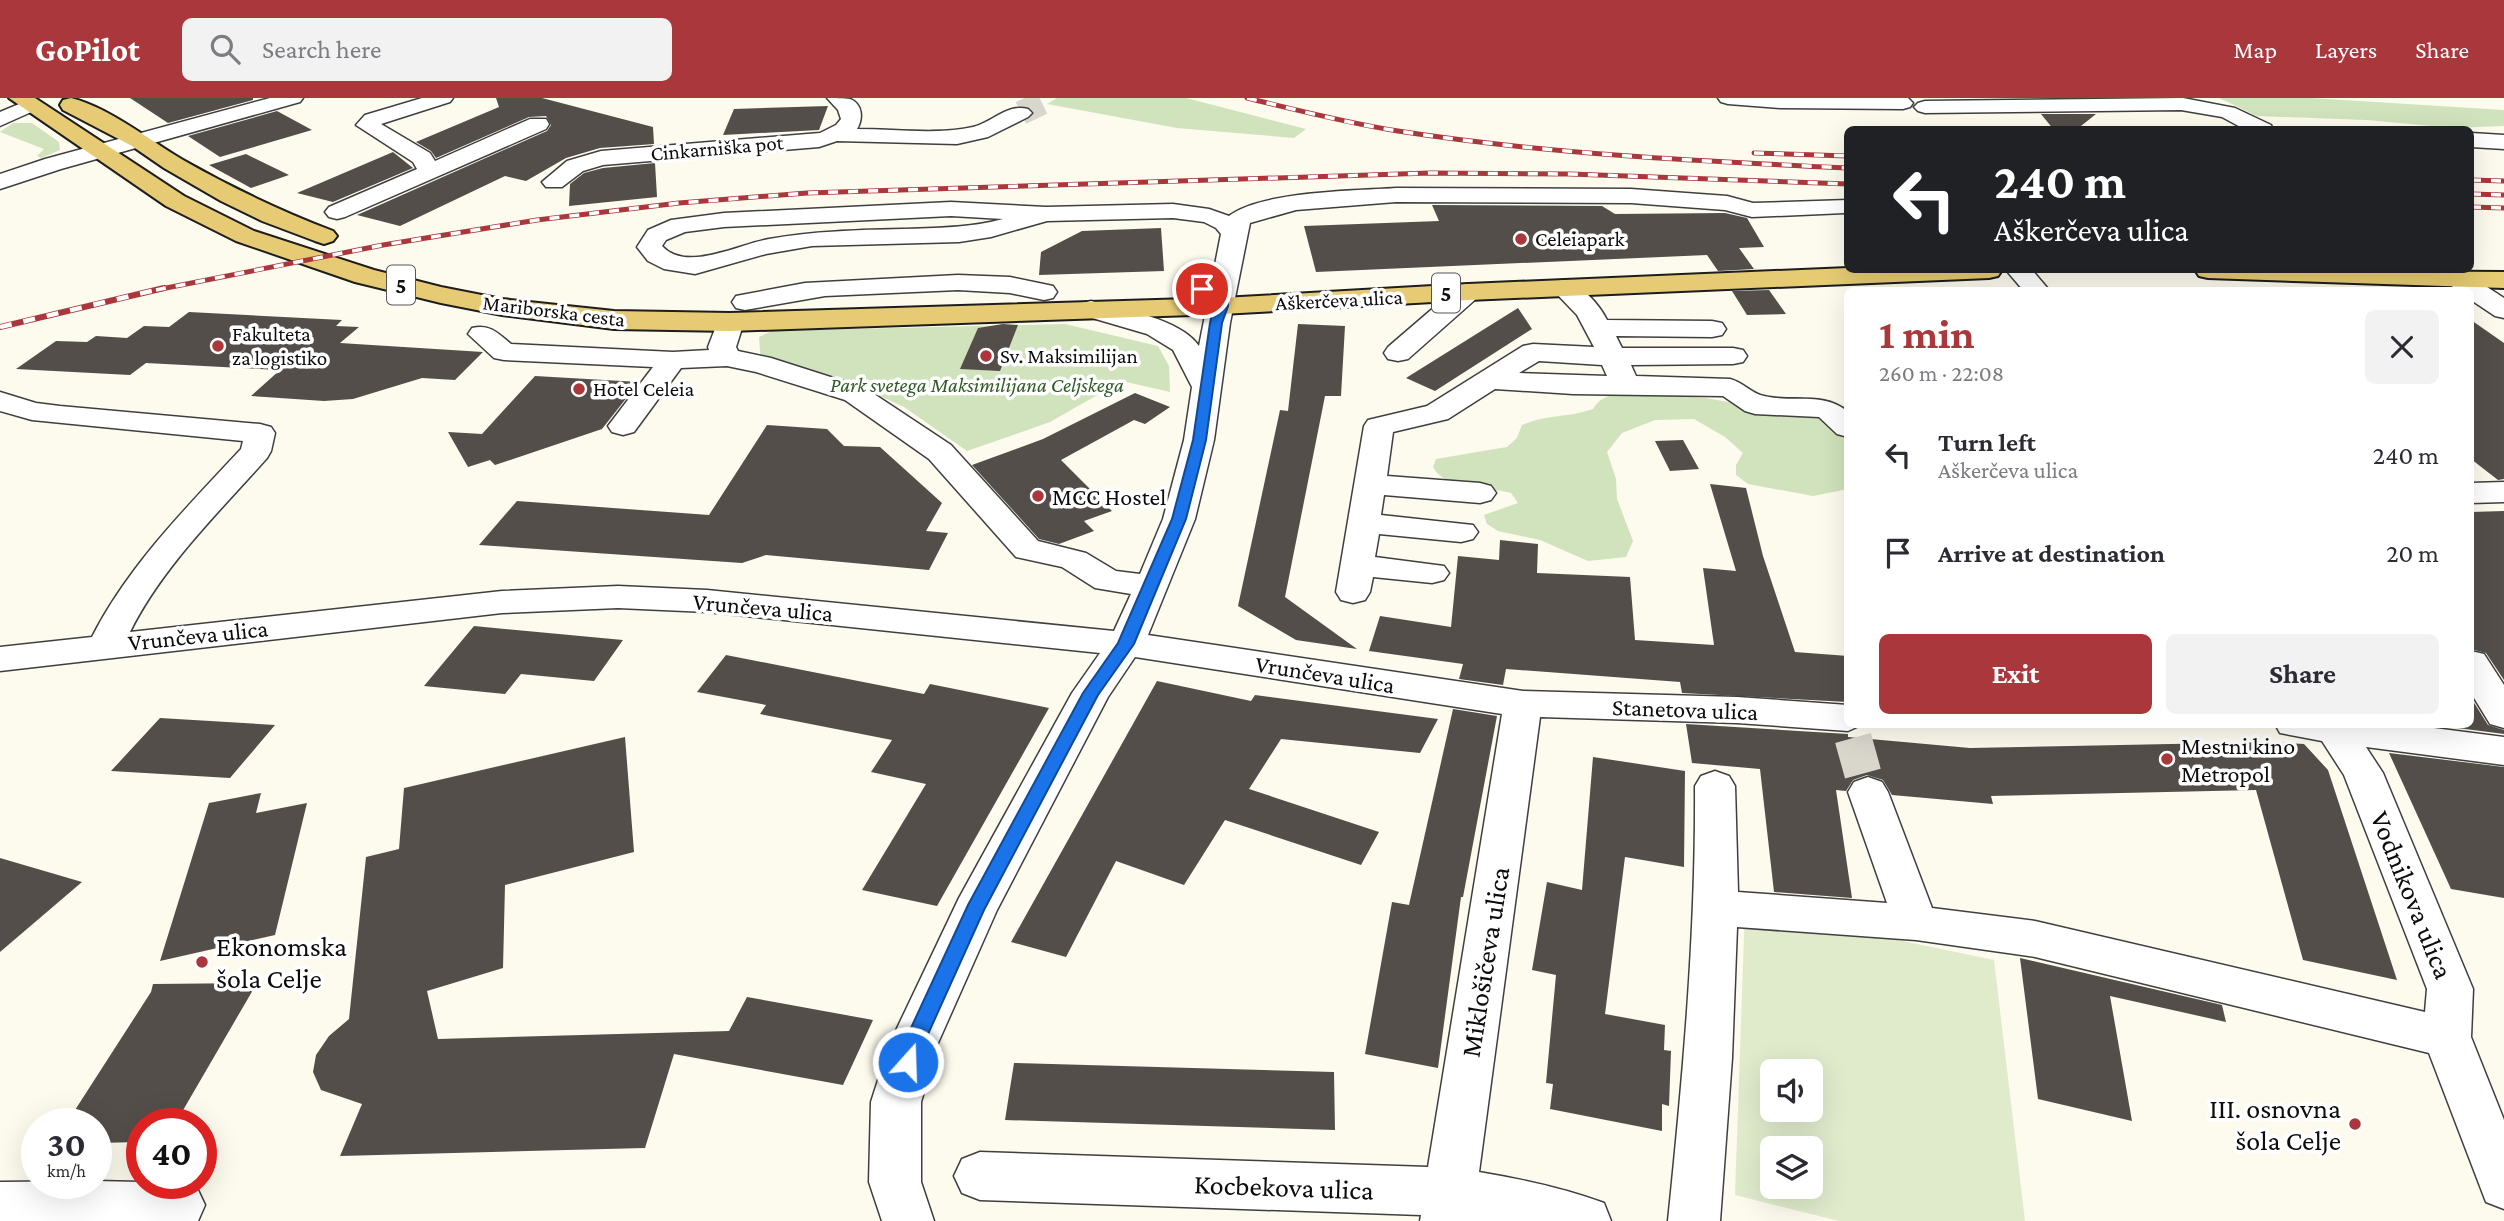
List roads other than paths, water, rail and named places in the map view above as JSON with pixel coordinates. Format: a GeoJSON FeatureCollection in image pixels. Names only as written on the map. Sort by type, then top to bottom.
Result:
{"type":"FeatureCollection","features":[{"type":"Feature","properties":{"kind":"main road"},"geometry":{"type":"LineString","coordinates":[[59,98],[139,141],[230,196],[300,228],[350,244]]}},
{"type":"Feature","properties":{"kind":"main road","name":"Mariborska cesta"},"geometry":{"type":"LineString","coordinates":[[26,101],[101,150],[136,177],[209,219],[296,254],[365,276],[502,307],[560,315],[670,323],[738,312]]}},
{"type":"Feature","properties":{"kind":"main road","name":"5"},"geometry":{"type":"LineString","coordinates":[[390,256],[460,273]]}},
{"type":"Feature","properties":{"kind":"main road","name":"Aškerčeva ulica"},"geometry":{"type":"LineString","coordinates":[[738,312],[1091,309],[1223,298],[1844,260]]}},
{"type":"Feature","properties":{"kind":"main road"},"geometry":{"type":"LineString","coordinates":[[2474,271],[2504,270]]}},
{"type":"Feature","properties":{"kind":"main road","name":"Aškerčeva ulica"},"geometry":{"type":"LineString","coordinates":[[738,312],[1044,292],[1223,298],[1468,292],[1918,273]]}},
{"type":"Feature","properties":{"kind":"main road"},"geometry":{"type":"LineString","coordinates":[[2302,273],[2397,276],[2442,273]]}},
{"type":"Feature","properties":{"kind":"main road"},"geometry":{"type":"LineString","coordinates":[[2463,273],[2504,280]]}},
{"type":"Feature","properties":{"kind":"main road","name":"Mariborska cesta"},"geometry":{"type":"LineString","coordinates":[[517,283],[738,312]]}},
{"type":"Feature","properties":{"kind":"street"},"geometry":{"type":"LineString","coordinates":[[0,182],[101,150],[293,98]]}},
{"type":"Feature","properties":{"kind":"street"},"geometry":{"type":"LineString","coordinates":[[430,172],[422,158],[367,125],[373,120],[443,98]]}},
{"type":"Feature","properties":{"kind":"street"},"geometry":{"type":"LineString","coordinates":[[828,137],[849,127],[852,118],[847,105],[837,98]]}},
{"type":"Feature","properties":{"kind":"street"},"geometry":{"type":"LineString","coordinates":[[1728,98],[1780,102],[2181,104],[2228,111],[2256,126]]}},
{"type":"Feature","properties":{"kind":"street"},"geometry":{"type":"LineString","coordinates":[[0,120],[26,101]]}},
{"type":"Feature","properties":{"kind":"street"},"geometry":{"type":"LineString","coordinates":[[1909,103],[1918,126]]}},
{"type":"Feature","properties":{"kind":"street"},"geometry":{"type":"LineString","coordinates":[[828,137],[957,137],[985,130],[1021,113]]}},
{"type":"Feature","properties":{"kind":"street"},"geometry":{"type":"LineString","coordinates":[[337,212],[538,124]]}},
{"type":"Feature","properties":{"kind":"street"},"geometry":{"type":"LineString","coordinates":[[828,137],[956,150]]}},
{"type":"Feature","properties":{"kind":"street","name":"Cinkarniška pot"},"geometry":{"type":"LineString","coordinates":[[554,182],[575,166],[601,158],[828,137]]}},
{"type":"Feature","properties":{"kind":"street"},"geometry":{"type":"LineString","coordinates":[[2474,140],[2504,142]]}},
{"type":"Feature","properties":{"kind":"street"},"geometry":{"type":"LineString","coordinates":[[908,1221],[895,1182],[896,1102],[914,1043],[975,910],[1091,693],[1126,644],[1179,519],[1199,440],[1216,323],[1223,298],[1233,232],[1239,219],[1276,207],[1331,199],[1396,195],[1631,195],[1691,198],[1752,210],[1844,206]]}},
{"type":"Feature","properties":{"kind":"street"},"geometry":{"type":"LineString","coordinates":[[1046,214],[991,230],[959,235],[812,239],[764,247],[695,266],[673,264],[657,256],[649,247],[657,235],[680,225],[724,220],[951,209],[1046,214],[1173,211],[1209,216],[1225,223],[1233,232]]}},
{"type":"Feature","properties":{"kind":"street"},"geometry":{"type":"LineString","coordinates":[[2022,273],[2033,287]]}},
{"type":"Feature","properties":{"kind":"street"},"geometry":{"type":"LineString","coordinates":[[2458,273],[2504,310]]}},
{"type":"Feature","properties":{"kind":"street"},"geometry":{"type":"LineString","coordinates":[[1564,288],[1589,311],[1626,384]]}},
{"type":"Feature","properties":{"kind":"street"},"geometry":{"type":"LineString","coordinates":[[1398,353],[1468,292]]}},
{"type":"Feature","properties":{"kind":"street"},"geometry":{"type":"LineString","coordinates":[[1091,309],[1157,328],[1184,345],[1208,389]]}},
{"type":"Feature","properties":{"kind":"street"},"geometry":{"type":"LineString","coordinates":[[727,358],[722,347],[738,312]]}},
{"type":"Feature","properties":{"kind":"street"},"geometry":{"type":"LineString","coordinates":[[1597,328],[1712,329]]}},
{"type":"Feature","properties":{"kind":"street"},"geometry":{"type":"LineString","coordinates":[[482,334],[504,352],[673,360],[727,358],[761,364],[855,394],[940,452],[1028,551],[1044,551],[1074,560],[1107,580],[1152,587]]}},
{"type":"Feature","properties":{"kind":"street"},"geometry":{"type":"LineString","coordinates":[[1432,573],[1355,579],[1368,484],[1380,426],[1437,413],[1533,352],[1612,357],[1733,356]]}},
{"type":"Feature","properties":{"kind":"street"},"geometry":{"type":"LineString","coordinates":[[623,426],[673,360]]}},
{"type":"Feature","properties":{"kind":"street"},"geometry":{"type":"LineString","coordinates":[[1489,380],[1573,385],[1730,388],[1755,405],[1814,407],[1829,411],[1844,424]]}},
{"type":"Feature","properties":{"kind":"street"},"geometry":{"type":"LineString","coordinates":[[0,401],[32,411],[60,415],[260,433],[256,451],[196,517],[127,602],[105,646]]}},
{"type":"Feature","properties":{"kind":"street"},"geometry":{"type":"LineString","coordinates":[[1368,484],[1480,493]]}},
{"type":"Feature","properties":{"kind":"street"},"geometry":{"type":"LineString","coordinates":[[2474,493],[2504,492]]}},
{"type":"Feature","properties":{"kind":"street"},"geometry":{"type":"LineString","coordinates":[[1364,523],[1461,532]]}},
{"type":"Feature","properties":{"kind":"street","name":"Vrunčeva ulica"},"geometry":{"type":"LineString","coordinates":[[0,659],[502,603],[618,597],[733,603],[1126,644],[1522,704]]}},
{"type":"Feature","properties":{"kind":"street"},"geometry":{"type":"LineString","coordinates":[[2474,668],[2504,716]]}},
{"type":"Feature","properties":{"kind":"street","name":"Stanetova ulica"},"geometry":{"type":"LineString","coordinates":[[1522,704],[1737,710],[1844,726]]}},
{"type":"Feature","properties":{"kind":"street","name":"Miklošičeva ulica"},"geometry":{"type":"LineString","coordinates":[[1448,1207],[1522,704]]}},
{"type":"Feature","properties":{"kind":"street","name":"Vodnikova ulica"},"geometry":{"type":"LineString","coordinates":[[2322,728],[2363,773],[2450,989],[2447,1037],[2504,1185]]}},
{"type":"Feature","properties":{"kind":"street"},"geometry":{"type":"LineString","coordinates":[[2335,728],[2504,751]]}},
{"type":"Feature","properties":{"kind":"street"},"geometry":{"type":"LineString","coordinates":[[1694,1221],[1705,1106],[1718,868],[1715,786]]}},
{"type":"Feature","properties":{"kind":"street"},"geometry":{"type":"LineString","coordinates":[[1868,792],[1916,923]]}},
{"type":"Feature","properties":{"kind":"street"},"geometry":{"type":"LineString","coordinates":[[1716,908],[1916,923],[2035,939],[2447,1037]]}},
{"type":"Feature","properties":{"kind":"street","name":"Kocbekova ulica"},"geometry":{"type":"LineString","coordinates":[[980,1176],[1448,1207],[1514,1202],[1585,1221]]}},
{"type":"Feature","properties":{"kind":"street"},"geometry":{"type":"LineString","coordinates":[[0,1206],[179,1205]]}},
{"type":"Feature","properties":{"kind":"tunnel"},"geometry":{"type":"LineString","coordinates":[[1021,113],[1042,103]]}},
{"type":"Feature","properties":{"kind":"tunnel"},"geometry":{"type":"LineString","coordinates":[[1853,738],[1868,792]]}},
{"type":"Feature","properties":{"kind":"railway"},"geometry":{"type":"LineString","coordinates":[[1247,98],[1379,128],[1510,146],[1844,168]]}},
{"type":"Feature","properties":{"kind":"railway"},"geometry":{"type":"LineString","coordinates":[[1754,153],[1844,156]]}},
{"type":"Feature","properties":{"kind":"railway"},"geometry":{"type":"LineString","coordinates":[[156,290],[383,245],[537,220],[679,203],[807,193],[1430,173],[1570,174],[1844,184]]}},
{"type":"Feature","properties":{"kind":"railway"},"geometry":{"type":"LineString","coordinates":[[2474,180],[2504,181]]}},
{"type":"Feature","properties":{"kind":"railway"},"geometry":{"type":"LineString","coordinates":[[2474,194],[2504,195]]}},
{"type":"Feature","properties":{"kind":"railway"},"geometry":{"type":"LineString","coordinates":[[2474,207],[2504,208]]}},
{"type":"Feature","properties":{"kind":"railway"},"geometry":{"type":"LineString","coordinates":[[0,327],[164,288]]}},
{"type":"Feature","properties":{"kind":"place","name":"Celeiapark"},"geometry":{"type":"Point","coordinates":[1521,239]}},
{"type":"Feature","properties":{"kind":"place","name":"Fakulteta za logistiko"},"geometry":{"type":"Point","coordinates":[218,346]}},
{"type":"Feature","properties":{"kind":"place","name":"Sv. Maksimilijan"},"geometry":{"type":"Point","coordinates":[986,356]}},
{"type":"Feature","properties":{"kind":"place","name":"Hotel Celeia"},"geometry":{"type":"Point","coordinates":[579,389]}},
{"type":"Feature","properties":{"kind":"place","name":"MCC Hostel"},"geometry":{"type":"Point","coordinates":[1038,496]}},
{"type":"Feature","properties":{"kind":"place","name":"Mestni kino Metropol"},"geometry":{"type":"Point","coordinates":[2167,759]}},
{"type":"Feature","properties":{"kind":"place","name":"Ekonomska šola Celje"},"geometry":{"type":"Point","coordinates":[202,962]}},
{"type":"Feature","properties":{"kind":"place","name":"III. osnovna šola Celje"},"geometry":{"type":"Point","coordinates":[2355,1124]}},
{"type":"Feature","properties":{"kind":"park label","name":"Park svetega Maksimilijana Celjskega"},"geometry":{"type":"Point","coordinates":[977,385]}}]}
